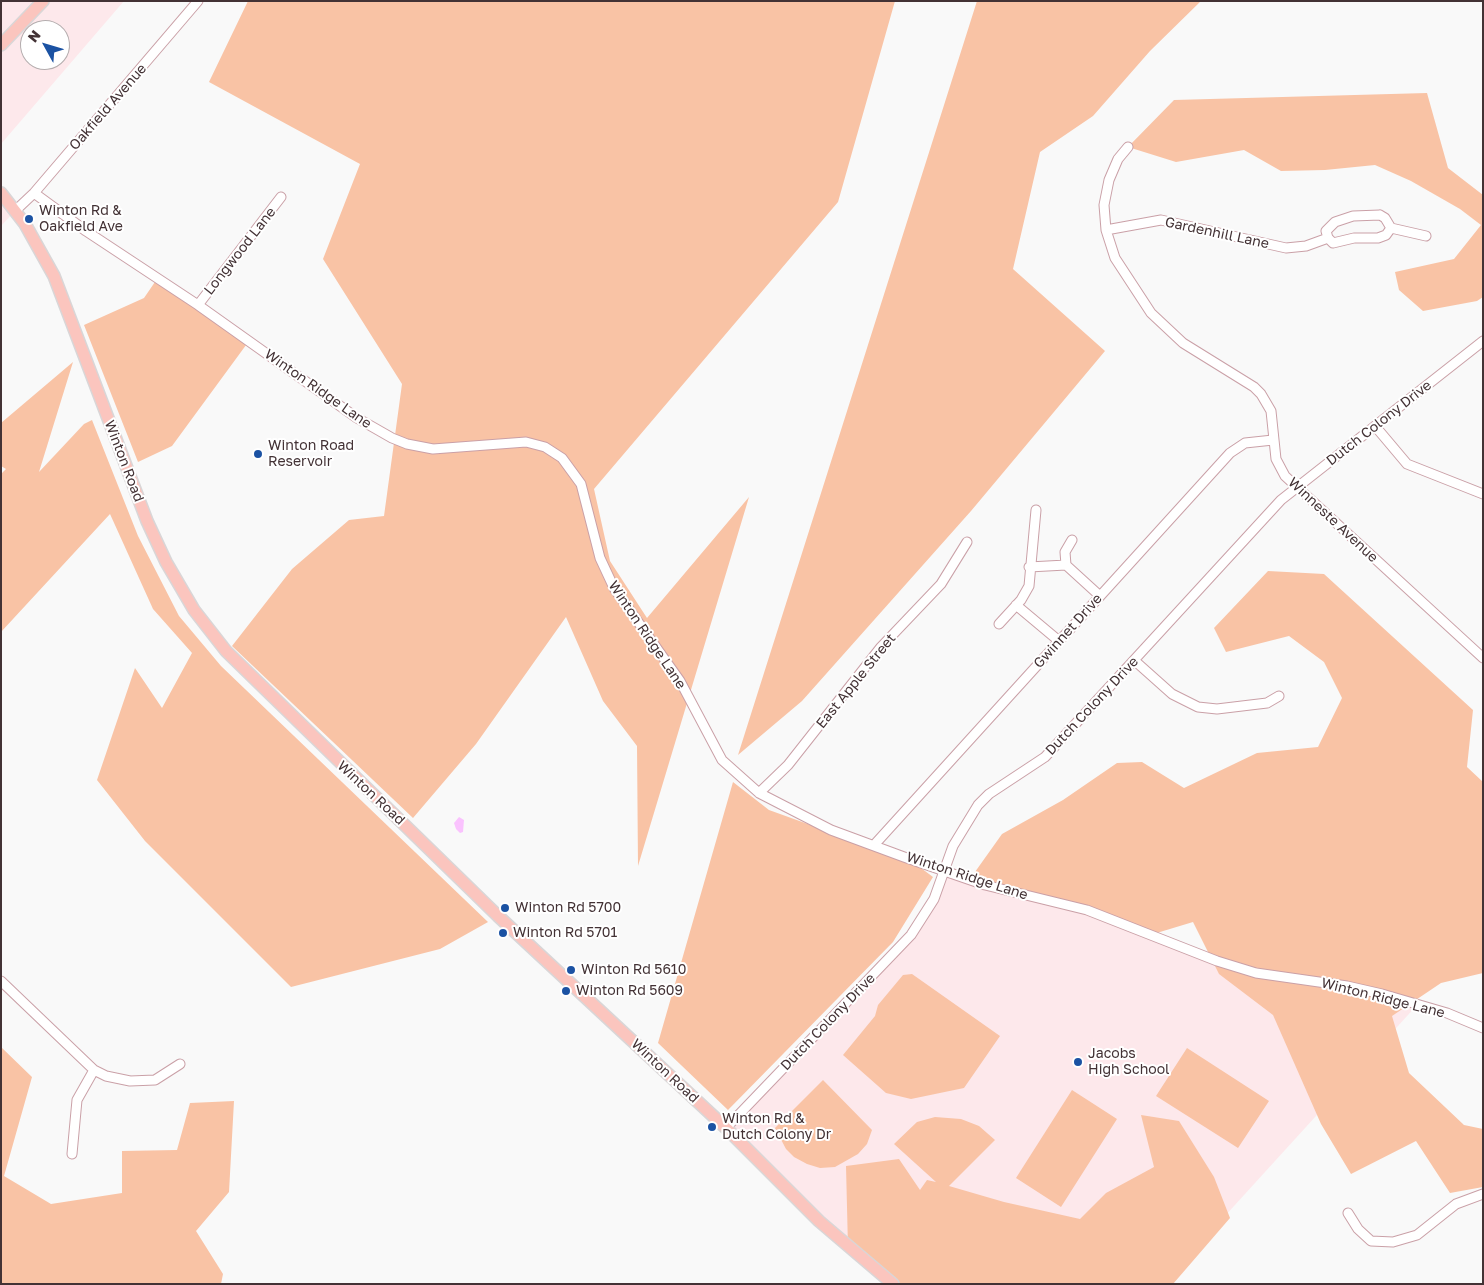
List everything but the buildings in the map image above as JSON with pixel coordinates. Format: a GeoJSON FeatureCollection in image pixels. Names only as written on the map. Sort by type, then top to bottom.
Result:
{"type":"FeatureCollection","features":[{"type":"Feature","properties":{"kind":"main road"},"geometry":{"type":"LineString","coordinates":[[1,45],[43,1]]}},
{"type":"Feature","properties":{"kind":"main road","name":"Winton Road"},"geometry":{"type":"LineString","coordinates":[[1,193],[16,210],[54,276],[153,536],[178,585],[207,628],[245,673],[505,922],[726,1128],[819,1221],[893,1284]]}},
{"type":"Feature","properties":{"kind":"street","name":"Oakfield Avenue"},"geometry":{"type":"LineString","coordinates":[[16,210],[34,193],[198,1]]}},
{"type":"Feature","properties":{"kind":"street","name":"Winneste Avenue"},"geometry":{"type":"LineString","coordinates":[[1128,148],[1118,159],[1108,180],[1104,205],[1106,230],[1115,258],[1157,321],[1183,343],[1261,394],[1271,411],[1273,440],[1278,465],[1297,488],[1483,658]]}},
{"type":"Feature","properties":{"kind":"street","name":"Winton Ridge Lane"},"geometry":{"type":"LineString","coordinates":[[34,193],[86,231],[198,305],[357,418],[392,438],[407,444],[432,449],[526,442],[545,447],[562,458],[581,484],[600,558],[614,588],[680,681],[722,760],[759,793],[831,830],[875,844],[985,885],[1087,910],[1218,961],[1256,973],[1347,986],[1382,994],[1446,1013],[1483,1028]]}},
{"type":"Feature","properties":{"kind":"street","name":"Longwood Lane"},"geometry":{"type":"LineString","coordinates":[[198,305],[282,197]]}},
{"type":"Feature","properties":{"kind":"street"},"geometry":{"type":"LineString","coordinates":[[1328,238],[1326,232],[1328,226],[1335,222],[1353,216],[1380,215],[1385,218],[1391,228],[1426,236]]}},
{"type":"Feature","properties":{"kind":"street","name":"Gardenhill Lane"},"geometry":{"type":"LineString","coordinates":[[1106,230],[1162,220],[1286,248],[1306,246],[1328,238],[1333,243],[1354,238],[1378,238],[1386,235],[1391,228]]}},
{"type":"Feature","properties":{"kind":"street","name":"Dutch Colony Drive"},"geometry":{"type":"LineString","coordinates":[[726,1128],[911,935],[934,899],[960,831],[978,805],[989,794],[1045,757],[1281,500],[1482,342]]}},
{"type":"Feature","properties":{"kind":"street"},"geometry":{"type":"LineString","coordinates":[[1375,426],[1406,463],[1483,494]]}},
{"type":"Feature","properties":{"kind":"street","name":"Gwinnet Drive"},"geometry":{"type":"LineString","coordinates":[[875,844],[1230,453],[1245,443],[1273,440]]}},
{"type":"Feature","properties":{"kind":"street"},"geometry":{"type":"LineString","coordinates":[[999,624],[1016,605],[1029,586],[1029,567],[1036,510]]}},
{"type":"Feature","properties":{"kind":"street"},"geometry":{"type":"LineString","coordinates":[[1072,540],[1065,552],[1066,565],[1100,596]]}},
{"type":"Feature","properties":{"kind":"street","name":"East Apple Street"},"geometry":{"type":"LineString","coordinates":[[759,793],[788,765],[881,647],[941,584],[967,542]]}},
{"type":"Feature","properties":{"kind":"street"},"geometry":{"type":"LineString","coordinates":[[1029,567],[1066,565]]}},
{"type":"Feature","properties":{"kind":"street"},"geometry":{"type":"LineString","coordinates":[[1016,605],[1059,641]]}},
{"type":"Feature","properties":{"kind":"street"},"geometry":{"type":"LineString","coordinates":[[1134,661],[1172,694],[1198,707],[1216,709],[1267,703],[1279,696]]}},
{"type":"Feature","properties":{"kind":"street"},"geometry":{"type":"LineString","coordinates":[[1,981],[94,1070],[106,1076],[130,1082],[155,1080],[180,1064]]}},
{"type":"Feature","properties":{"kind":"street"},"geometry":{"type":"LineString","coordinates":[[72,1154],[77,1100],[94,1070]]}},
{"type":"Feature","properties":{"kind":"street"},"geometry":{"type":"LineString","coordinates":[[1348,1214],[1371,1242],[1392,1242],[1417,1235],[1456,1204],[1483,1194]]}},
{"type":"Feature","properties":{"kind":"shaded area"},"geometry":{"type":"Polygon","coordinates":[[[1,1],[124,1],[70,64],[70,20],[20,20],[20,70],[65,70],[1,144],[1,1]]]}},
{"type":"Feature","properties":{"kind":"shaded area"},"geometry":{"type":"Polygon","coordinates":[[[248,1],[895,1],[838,202],[594,489],[610,561],[647,618],[749,497],[638,866],[637,746],[603,701],[566,617],[476,744],[413,818],[232,646],[292,569],[349,520],[384,516],[402,384],[323,259],[360,164],[209,82],[248,1]]]}},
{"type":"Feature","properties":{"kind":"shaded area"},"geometry":{"type":"Polygon","coordinates":[[[977,1],[1201,1],[1150,51],[1093,116],[1040,152],[1013,269],[1105,351],[971,511],[802,701],[738,755],[977,1]]]}},
{"type":"Feature","properties":{"kind":"shaded area"},"geometry":{"type":"Polygon","coordinates":[[[1427,93],[1448,168],[1483,195],[1483,297],[1477,301],[1423,311],[1399,290],[1395,272],[1454,259],[1481,225],[1460,209],[1411,181],[1375,165],[1325,170],[1281,171],[1244,150],[1176,162],[1128,147],[1174,100],[1427,93]]]}},
{"type":"Feature","properties":{"kind":"shaded area"},"geometry":{"type":"Polygon","coordinates":[[[1,193],[16,210],[1,226],[1,193]]]}},
{"type":"Feature","properties":{"kind":"shaded area"},"geometry":{"type":"Polygon","coordinates":[[[157,279],[249,341],[172,446],[138,462],[84,325],[144,298],[157,279]]]}},
{"type":"Feature","properties":{"kind":"shaded area"},"geometry":{"type":"Polygon","coordinates":[[[73,362],[39,472],[84,424],[92,420],[138,536],[179,616],[221,666],[488,922],[440,949],[291,987],[145,841],[97,780],[135,668],[162,708],[192,653],[153,609],[110,514],[1,632],[1,474],[6,469],[1,466],[1,423],[73,362]]]}},
{"type":"Feature","properties":{"kind":"shaded area"},"geometry":{"type":"Polygon","coordinates":[[[1268,571],[1324,574],[1473,710],[1467,767],[1483,782],[1483,973],[1441,983],[1392,1016],[1409,1073],[1464,1125],[1483,1129],[1483,1187],[1450,1193],[1416,1141],[1351,1174],[1321,1124],[1273,1015],[1219,974],[1193,922],[1150,935],[1087,910],[970,879],[1002,834],[1063,800],[1117,763],[1142,762],[1184,788],[1257,753],[1318,747],[1342,698],[1324,662],[1289,636],[1226,652],[1214,628],[1268,571]]]}},
{"type":"Feature","properties":{"kind":"shaded area"},"geometry":{"type":"Polygon","coordinates":[[[733,782],[769,810],[913,862],[933,877],[893,942],[728,1110],[658,1043],[733,782]]]}},
{"type":"Feature","properties":{"kind":"shaded area"},"geometry":{"type":"Polygon","coordinates":[[[459,817],[464,820],[463,832],[460,833],[454,823],[459,817]]]}},
{"type":"Feature","properties":{"kind":"shaded area","name":"Jacobs High School"},"geometry":{"type":"Polygon","coordinates":[[[945,870],[1053,903],[1217,961],[1418,1004],[1163,1284],[893,1284],[726,1128],[911,935],[945,870]]]}},
{"type":"Feature","properties":{"kind":"shaded area"},"geometry":{"type":"Polygon","coordinates":[[[912,974],[1000,1036],[964,1088],[911,1099],[886,1093],[843,1055],[875,1016],[878,1005],[903,975],[912,974]]]}},
{"type":"Feature","properties":{"kind":"shaded area"},"geometry":{"type":"Polygon","coordinates":[[[1,1047],[32,1077],[4,1176],[51,1204],[122,1193],[122,1151],[177,1150],[190,1103],[234,1101],[229,1192],[196,1231],[223,1274],[221,1284],[1,1284],[1,1047]]]}},
{"type":"Feature","properties":{"kind":"shaded area"},"geometry":{"type":"Polygon","coordinates":[[[1187,1048],[1269,1101],[1238,1148],[1156,1096],[1187,1048]]]}},
{"type":"Feature","properties":{"kind":"shaded area"},"geometry":{"type":"Polygon","coordinates":[[[823,1080],[872,1130],[867,1144],[858,1154],[835,1167],[820,1168],[794,1157],[786,1149],[775,1128],[823,1080]]]}},
{"type":"Feature","properties":{"kind":"shaded area"},"geometry":{"type":"Polygon","coordinates":[[[1072,1090],[1117,1119],[1061,1207],[1016,1178],[1072,1090]]]}},
{"type":"Feature","properties":{"kind":"shaded area"},"geometry":{"type":"Polygon","coordinates":[[[1141,1115],[1179,1121],[1214,1177],[1230,1218],[1173,1284],[893,1284],[848,1248],[846,1166],[899,1159],[920,1190],[927,1180],[936,1182],[894,1144],[917,1122],[935,1117],[961,1119],[979,1126],[995,1140],[949,1186],[1004,1202],[1080,1219],[1106,1193],[1154,1167],[1141,1115]]]}},
{"type":"Feature","properties":{"kind":"place","name":"Winton Rd & Oakfield Ave"},"geometry":{"type":"Point","coordinates":[29,219]}},
{"type":"Feature","properties":{"kind":"place","name":"Winton Road Reservoir"},"geometry":{"type":"Point","coordinates":[258,454]}},
{"type":"Feature","properties":{"kind":"place","name":"Winton Rd 5700"},"geometry":{"type":"Point","coordinates":[505,908]}},
{"type":"Feature","properties":{"kind":"place","name":"Winton Rd 5701"},"geometry":{"type":"Point","coordinates":[503,933]}},
{"type":"Feature","properties":{"kind":"place","name":"Winton Rd 5610"},"geometry":{"type":"Point","coordinates":[571,970]}},
{"type":"Feature","properties":{"kind":"place","name":"Winton Rd 5609"},"geometry":{"type":"Point","coordinates":[566,991]}},
{"type":"Feature","properties":{"kind":"place","name":"Jacobs High School"},"geometry":{"type":"Point","coordinates":[1078,1062]}},
{"type":"Feature","properties":{"kind":"place","name":"Winton Rd & Dutch Colony Dr"},"geometry":{"type":"Point","coordinates":[712,1127]}}]}
